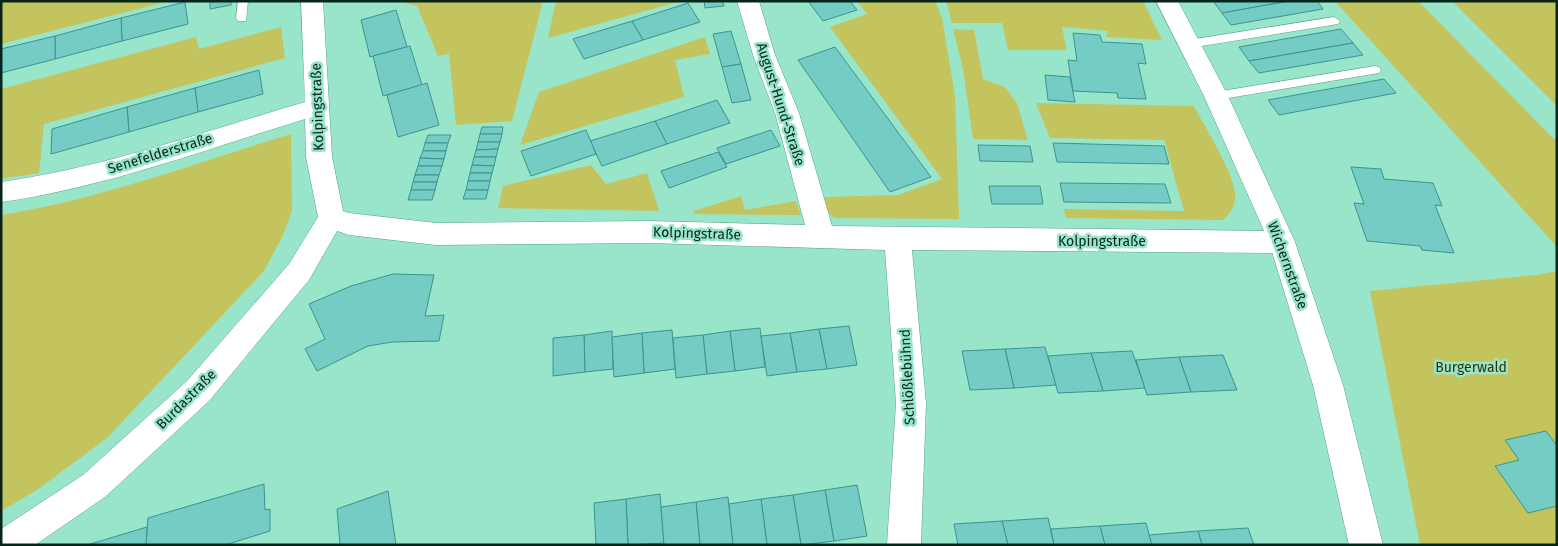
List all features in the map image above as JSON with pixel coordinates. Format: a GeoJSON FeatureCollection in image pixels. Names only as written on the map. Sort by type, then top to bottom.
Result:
{"type":"FeatureCollection","features":[{"type":"Feature","properties":{"kind":"street","name":"Kolpingstraße"},"geometry":{"type":"LineString","coordinates":[[312,1],[319,157],[331,218],[358,226],[436,234],[650,232],[898,239],[1282,242]]}},
{"type":"Feature","properties":{"kind":"street","name":"August-Hund-Straße"},"geometry":{"type":"LineString","coordinates":[[748,1],[764,55],[787,113],[821,236]]}},
{"type":"Feature","properties":{"kind":"street","name":"Wichernstraße"},"geometry":{"type":"LineString","coordinates":[[1167,1],[1216,96],[1282,242],[1328,385],[1366,545]]}},
{"type":"Feature","properties":{"kind":"street","name":"Senefelderstraße"},"geometry":{"type":"LineString","coordinates":[[1,192],[37,187],[122,166],[317,107]]}},
{"type":"Feature","properties":{"kind":"street","name":"Burdastraße"},"geometry":{"type":"LineString","coordinates":[[6,545],[94,486],[198,391],[299,272],[331,218]]}},
{"type":"Feature","properties":{"kind":"street","name":"Schlößlebühnd"},"geometry":{"type":"LineString","coordinates":[[898,239],[911,404],[904,545]]}},
{"type":"Feature","properties":{"kind":"lane"},"geometry":{"type":"LineString","coordinates":[[242,18],[243,1]]}},
{"type":"Feature","properties":{"kind":"lane"},"geometry":{"type":"LineString","coordinates":[[1189,44],[1334,21]]}},
{"type":"Feature","properties":{"kind":"lane"},"geometry":{"type":"LineString","coordinates":[[1216,96],[1375,70]]}},
{"type":"Feature","properties":{"kind":"green space"},"geometry":{"type":"Polygon","coordinates":[[[1,1],[169,1],[1,44],[1,1]]]}},
{"type":"Feature","properties":{"kind":"green space"},"geometry":{"type":"Polygon","coordinates":[[[405,1],[541,1],[542,5],[512,121],[456,125],[449,54],[438,56],[417,6],[405,3],[405,1]]]}},
{"type":"Feature","properties":{"kind":"green space"},"geometry":{"type":"Polygon","coordinates":[[[556,1],[681,1],[548,38],[556,1]]]}},
{"type":"Feature","properties":{"kind":"green space"},"geometry":{"type":"Polygon","coordinates":[[[857,1],[935,1],[942,18],[955,96],[959,219],[834,218],[826,210],[823,197],[898,195],[942,179],[830,27],[867,14],[857,1]]]}},
{"type":"Feature","properties":{"kind":"green space"},"geometry":{"type":"Polygon","coordinates":[[[946,1],[1143,1],[1162,40],[1106,37],[1108,31],[1062,27],[1067,50],[1008,50],[1002,23],[952,23],[946,1]]]}},
{"type":"Feature","properties":{"kind":"green space"},"geometry":{"type":"Polygon","coordinates":[[[1335,1],[1418,1],[1557,142],[1557,247],[1335,1]]]}},
{"type":"Feature","properties":{"kind":"green space"},"geometry":{"type":"Polygon","coordinates":[[[1452,1],[1557,1],[1557,106],[1452,1]]]}},
{"type":"Feature","properties":{"kind":"green space"},"geometry":{"type":"Polygon","coordinates":[[[281,27],[285,58],[44,124],[39,173],[1,179],[1,89],[196,37],[199,49],[281,27]]]}},
{"type":"Feature","properties":{"kind":"green space"},"geometry":{"type":"Polygon","coordinates":[[[953,29],[974,30],[983,79],[1005,87],[1017,103],[1028,140],[973,139],[963,69],[953,29]]]}},
{"type":"Feature","properties":{"kind":"green space"},"geometry":{"type":"Polygon","coordinates":[[[705,37],[710,54],[675,60],[684,97],[520,145],[539,92],[705,37]]]}},
{"type":"Feature","properties":{"kind":"green space"},"geometry":{"type":"Polygon","coordinates":[[[1036,103],[1194,106],[1229,172],[1235,193],[1235,201],[1232,208],[1223,220],[1066,218],[1064,209],[1184,211],[1164,140],[1050,138],[1036,103]]]}},
{"type":"Feature","properties":{"kind":"green space"},"geometry":{"type":"Polygon","coordinates":[[[291,134],[292,211],[283,235],[264,271],[107,438],[37,490],[1,511],[1,215],[75,200],[111,190],[291,134]]]}},
{"type":"Feature","properties":{"kind":"green space"},"geometry":{"type":"Polygon","coordinates":[[[591,165],[606,184],[647,173],[659,211],[498,208],[503,186],[591,165]]]}},
{"type":"Feature","properties":{"kind":"green space"},"geometry":{"type":"Polygon","coordinates":[[[741,196],[745,210],[796,201],[801,215],[694,214],[694,211],[741,196]]]}},
{"type":"Feature","properties":{"kind":"green space","name":"Burgerwald"},"geometry":{"type":"Polygon","coordinates":[[[1557,271],[1557,545],[1420,545],[1370,291],[1537,275],[1557,271]]]}},
{"type":"Feature","properties":{"kind":"building"},"geometry":{"type":"Polygon","coordinates":[[[210,1],[231,1],[231,5],[210,9],[210,1]]]}},
{"type":"Feature","properties":{"kind":"building"},"geometry":{"type":"Polygon","coordinates":[[[704,1],[722,1],[724,6],[705,8],[704,1]]]}},
{"type":"Feature","properties":{"kind":"building"},"geometry":{"type":"Polygon","coordinates":[[[808,1],[850,1],[857,10],[823,21],[808,1]]]}},
{"type":"Feature","properties":{"kind":"building"},"geometry":{"type":"Polygon","coordinates":[[[1213,1],[1289,1],[1222,13],[1213,1]]]}},
{"type":"Feature","properties":{"kind":"building"},"geometry":{"type":"Polygon","coordinates":[[[1289,1],[1317,1],[1323,9],[1231,25],[1222,13],[1289,1]]]}},
{"type":"Feature","properties":{"kind":"building"},"geometry":{"type":"Polygon","coordinates":[[[185,2],[188,24],[122,41],[121,18],[185,2]]]}},
{"type":"Feature","properties":{"kind":"building"},"geometry":{"type":"Polygon","coordinates":[[[688,3],[700,22],[643,40],[632,21],[688,3]]]}},
{"type":"Feature","properties":{"kind":"building"},"geometry":{"type":"Polygon","coordinates":[[[396,10],[407,47],[370,57],[361,20],[396,10]]]}},
{"type":"Feature","properties":{"kind":"building"},"geometry":{"type":"Polygon","coordinates":[[[121,18],[122,41],[55,59],[55,36],[121,18]]]}},
{"type":"Feature","properties":{"kind":"building"},"geometry":{"type":"Polygon","coordinates":[[[632,21],[643,40],[584,59],[573,39],[632,21]]]}},
{"type":"Feature","properties":{"kind":"building"},"geometry":{"type":"Polygon","coordinates":[[[1341,29],[1353,43],[1249,61],[1239,47],[1341,29]]]}},
{"type":"Feature","properties":{"kind":"building"},"geometry":{"type":"Polygon","coordinates":[[[731,31],[741,64],[722,67],[713,34],[731,31]]]}},
{"type":"Feature","properties":{"kind":"building"},"geometry":{"type":"Polygon","coordinates":[[[1073,33],[1100,35],[1102,42],[1142,44],[1146,64],[1138,63],[1146,99],[1118,98],[1117,93],[1073,91],[1068,60],[1077,61],[1073,33]]]}},
{"type":"Feature","properties":{"kind":"building"},"geometry":{"type":"Polygon","coordinates":[[[55,36],[55,59],[1,73],[1,49],[55,36]]]}},
{"type":"Feature","properties":{"kind":"building"},"geometry":{"type":"Polygon","coordinates":[[[1353,43],[1363,55],[1259,73],[1249,61],[1353,43]]]}},
{"type":"Feature","properties":{"kind":"building"},"geometry":{"type":"Polygon","coordinates":[[[410,46],[422,85],[383,96],[373,56],[410,46]]]}},
{"type":"Feature","properties":{"kind":"building"},"geometry":{"type":"Polygon","coordinates":[[[835,47],[931,177],[890,192],[798,60],[835,47]]]}},
{"type":"Feature","properties":{"kind":"building"},"geometry":{"type":"Polygon","coordinates":[[[741,64],[751,100],[732,103],[722,67],[741,64]]]}},
{"type":"Feature","properties":{"kind":"building"},"geometry":{"type":"Polygon","coordinates":[[[259,70],[263,94],[198,112],[195,88],[259,70]]]}},
{"type":"Feature","properties":{"kind":"building"},"geometry":{"type":"Polygon","coordinates":[[[1045,75],[1070,77],[1075,102],[1048,100],[1045,75]]]}},
{"type":"Feature","properties":{"kind":"building"},"geometry":{"type":"Polygon","coordinates":[[[1384,79],[1396,93],[1279,115],[1268,100],[1384,79]]]}},
{"type":"Feature","properties":{"kind":"building"},"geometry":{"type":"Polygon","coordinates":[[[427,83],[439,125],[398,137],[387,95],[427,83]]]}},
{"type":"Feature","properties":{"kind":"building"},"geometry":{"type":"Polygon","coordinates":[[[195,88],[198,112],[129,132],[127,107],[195,88]]]}},
{"type":"Feature","properties":{"kind":"building"},"geometry":{"type":"Polygon","coordinates":[[[717,100],[730,123],[667,144],[655,121],[717,100]]]}},
{"type":"Feature","properties":{"kind":"building"},"geometry":{"type":"Polygon","coordinates":[[[127,107],[129,132],[51,154],[52,129],[127,107]]]}},
{"type":"Feature","properties":{"kind":"building"},"geometry":{"type":"Polygon","coordinates":[[[655,121],[667,144],[602,166],[590,141],[655,121]]]}},
{"type":"Feature","properties":{"kind":"building"},"geometry":{"type":"Polygon","coordinates":[[[482,127],[503,127],[502,134],[480,134],[482,127]]]}},
{"type":"Feature","properties":{"kind":"building"},"geometry":{"type":"Polygon","coordinates":[[[586,130],[596,154],[531,176],[521,151],[586,130]]]}},
{"type":"Feature","properties":{"kind":"building"},"geometry":{"type":"Polygon","coordinates":[[[771,130],[780,146],[726,164],[717,148],[771,130]]]}},
{"type":"Feature","properties":{"kind":"building"},"geometry":{"type":"Polygon","coordinates":[[[480,134],[502,134],[500,142],[478,142],[480,134]]]}},
{"type":"Feature","properties":{"kind":"building"},"geometry":{"type":"Polygon","coordinates":[[[428,135],[451,135],[448,143],[425,143],[428,135]]]}},
{"type":"Feature","properties":{"kind":"building"},"geometry":{"type":"Polygon","coordinates":[[[478,142],[500,142],[498,149],[476,150],[478,142]]]}},
{"type":"Feature","properties":{"kind":"building"},"geometry":{"type":"Polygon","coordinates":[[[425,143],[448,143],[446,151],[423,151],[425,143]]]}},
{"type":"Feature","properties":{"kind":"building"},"geometry":{"type":"Polygon","coordinates":[[[1053,143],[1164,146],[1169,164],[1057,162],[1053,143]]]}},
{"type":"Feature","properties":{"kind":"building"},"geometry":{"type":"Polygon","coordinates":[[[978,145],[1030,146],[1033,162],[980,161],[978,145]]]}},
{"type":"Feature","properties":{"kind":"building"},"geometry":{"type":"Polygon","coordinates":[[[498,149],[496,157],[474,157],[476,150],[498,149]]]}},
{"type":"Feature","properties":{"kind":"building"},"geometry":{"type":"Polygon","coordinates":[[[423,151],[446,151],[444,159],[420,158],[423,151]]]}},
{"type":"Feature","properties":{"kind":"building"},"geometry":{"type":"Polygon","coordinates":[[[718,152],[727,167],[669,188],[661,171],[718,152]]]}},
{"type":"Feature","properties":{"kind":"building"},"geometry":{"type":"Polygon","coordinates":[[[474,157],[496,157],[494,166],[472,165],[474,157]]]}},
{"type":"Feature","properties":{"kind":"building"},"geometry":{"type":"Polygon","coordinates":[[[420,158],[444,159],[442,166],[418,166],[420,158]]]}},
{"type":"Feature","properties":{"kind":"building"},"geometry":{"type":"Polygon","coordinates":[[[472,165],[494,166],[492,173],[470,173],[472,165]]]}},
{"type":"Feature","properties":{"kind":"building"},"geometry":{"type":"Polygon","coordinates":[[[418,166],[442,166],[439,175],[415,175],[418,166]]]}},
{"type":"Feature","properties":{"kind":"building"},"geometry":{"type":"Polygon","coordinates":[[[1351,167],[1381,169],[1384,179],[1433,183],[1442,206],[1435,205],[1454,253],[1422,250],[1420,246],[1367,241],[1354,203],[1364,204],[1351,167]]]}},
{"type":"Feature","properties":{"kind":"building"},"geometry":{"type":"Polygon","coordinates":[[[470,173],[492,173],[490,181],[468,181],[470,173]]]}},
{"type":"Feature","properties":{"kind":"building"},"geometry":{"type":"Polygon","coordinates":[[[415,175],[439,175],[437,182],[413,182],[415,175]]]}},
{"type":"Feature","properties":{"kind":"building"},"geometry":{"type":"Polygon","coordinates":[[[468,181],[490,181],[488,190],[466,190],[468,181]]]}},
{"type":"Feature","properties":{"kind":"building"},"geometry":{"type":"Polygon","coordinates":[[[413,182],[437,182],[435,190],[411,190],[413,182]]]}},
{"type":"Feature","properties":{"kind":"building"},"geometry":{"type":"Polygon","coordinates":[[[1060,183],[1165,184],[1171,203],[1064,202],[1060,183]]]}},
{"type":"Feature","properties":{"kind":"building"},"geometry":{"type":"Polygon","coordinates":[[[989,186],[1040,186],[1043,204],[992,204],[989,186]]]}},
{"type":"Feature","properties":{"kind":"building"},"geometry":{"type":"Polygon","coordinates":[[[411,190],[435,190],[432,200],[408,200],[411,190]]]}},
{"type":"Feature","properties":{"kind":"building"},"geometry":{"type":"Polygon","coordinates":[[[466,190],[488,190],[486,199],[463,199],[466,190]]]}},
{"type":"Feature","properties":{"kind":"building"},"geometry":{"type":"Polygon","coordinates":[[[393,274],[434,275],[425,316],[444,315],[439,341],[392,342],[368,346],[317,371],[305,349],[325,339],[309,304],[351,286],[393,274]]]}},
{"type":"Feature","properties":{"kind":"building"},"geometry":{"type":"Polygon","coordinates":[[[849,326],[857,365],[827,369],[819,329],[849,326]]]}},
{"type":"Feature","properties":{"kind":"building"},"geometry":{"type":"Polygon","coordinates":[[[760,328],[765,367],[735,371],[730,331],[760,328]]]}},
{"type":"Feature","properties":{"kind":"building"},"geometry":{"type":"Polygon","coordinates":[[[819,329],[827,369],[797,372],[790,333],[819,329]]]}},
{"type":"Feature","properties":{"kind":"building"},"geometry":{"type":"Polygon","coordinates":[[[672,330],[675,369],[644,373],[642,333],[672,330]]]}},
{"type":"Feature","properties":{"kind":"building"},"geometry":{"type":"Polygon","coordinates":[[[612,331],[613,369],[585,372],[584,335],[612,331]]]}},
{"type":"Feature","properties":{"kind":"building"},"geometry":{"type":"Polygon","coordinates":[[[730,331],[735,371],[707,374],[703,335],[730,331]]]}},
{"type":"Feature","properties":{"kind":"building"},"geometry":{"type":"Polygon","coordinates":[[[642,333],[644,373],[614,377],[612,337],[642,333]]]}},
{"type":"Feature","properties":{"kind":"building"},"geometry":{"type":"Polygon","coordinates":[[[790,333],[797,372],[767,376],[761,336],[790,333]]]}},
{"type":"Feature","properties":{"kind":"building"},"geometry":{"type":"Polygon","coordinates":[[[584,335],[585,372],[553,376],[553,338],[584,335]]]}},
{"type":"Feature","properties":{"kind":"building"},"geometry":{"type":"Polygon","coordinates":[[[703,335],[707,374],[676,378],[673,338],[703,335]]]}},
{"type":"Feature","properties":{"kind":"building"},"geometry":{"type":"Polygon","coordinates":[[[1045,347],[1056,385],[1014,388],[1005,349],[1045,347]]]}},
{"type":"Feature","properties":{"kind":"building"},"geometry":{"type":"Polygon","coordinates":[[[1005,349],[1014,388],[970,390],[962,351],[1005,349]]]}},
{"type":"Feature","properties":{"kind":"building"},"geometry":{"type":"Polygon","coordinates":[[[1132,351],[1145,388],[1103,391],[1091,353],[1132,351]]]}},
{"type":"Feature","properties":{"kind":"building"},"geometry":{"type":"Polygon","coordinates":[[[1091,353],[1103,391],[1058,393],[1048,356],[1091,353]]]}},
{"type":"Feature","properties":{"kind":"building"},"geometry":{"type":"Polygon","coordinates":[[[1223,355],[1237,390],[1191,392],[1179,357],[1223,355]]]}},
{"type":"Feature","properties":{"kind":"building"},"geometry":{"type":"Polygon","coordinates":[[[1179,357],[1191,392],[1147,395],[1136,360],[1179,357]]]}},
{"type":"Feature","properties":{"kind":"building"},"geometry":{"type":"Polygon","coordinates":[[[1546,431],[1557,446],[1557,506],[1528,513],[1495,466],[1519,460],[1505,440],[1546,431]]]}},
{"type":"Feature","properties":{"kind":"building"},"geometry":{"type":"Polygon","coordinates":[[[264,484],[265,510],[270,509],[270,531],[225,545],[146,545],[148,518],[264,484]]]}},
{"type":"Feature","properties":{"kind":"building"},"geometry":{"type":"Polygon","coordinates":[[[857,485],[867,536],[834,541],[825,490],[857,485]]]}},
{"type":"Feature","properties":{"kind":"building"},"geometry":{"type":"Polygon","coordinates":[[[825,490],[834,541],[801,545],[793,495],[825,490]]]}},
{"type":"Feature","properties":{"kind":"building"},"geometry":{"type":"Polygon","coordinates":[[[388,491],[396,545],[340,545],[337,509],[388,491]]]}},
{"type":"Feature","properties":{"kind":"building"},"geometry":{"type":"Polygon","coordinates":[[[660,494],[664,543],[628,545],[626,499],[660,494]]]}},
{"type":"Feature","properties":{"kind":"building"},"geometry":{"type":"Polygon","coordinates":[[[793,495],[801,545],[767,545],[761,499],[793,495]]]}},
{"type":"Feature","properties":{"kind":"building"},"geometry":{"type":"Polygon","coordinates":[[[728,497],[733,544],[700,545],[696,502],[728,497]]]}},
{"type":"Feature","properties":{"kind":"building"},"geometry":{"type":"Polygon","coordinates":[[[626,499],[628,545],[596,545],[594,503],[626,499]]]}},
{"type":"Feature","properties":{"kind":"building"},"geometry":{"type":"Polygon","coordinates":[[[761,499],[767,545],[733,545],[729,504],[761,499]]]}},
{"type":"Feature","properties":{"kind":"building"},"geometry":{"type":"Polygon","coordinates":[[[696,502],[700,545],[664,545],[661,507],[696,502]]]}},
{"type":"Feature","properties":{"kind":"building"},"geometry":{"type":"Polygon","coordinates":[[[1048,518],[1054,545],[1008,545],[1002,521],[1048,518]]]}},
{"type":"Feature","properties":{"kind":"building"},"geometry":{"type":"Polygon","coordinates":[[[1002,521],[1008,545],[958,545],[954,524],[1002,521]]]}},
{"type":"Feature","properties":{"kind":"building"},"geometry":{"type":"Polygon","coordinates":[[[1146,523],[1152,545],[1105,545],[1100,526],[1146,523]]]}},
{"type":"Feature","properties":{"kind":"building"},"geometry":{"type":"Polygon","coordinates":[[[1100,526],[1105,545],[1054,545],[1051,529],[1100,526]]]}},
{"type":"Feature","properties":{"kind":"building"},"geometry":{"type":"Polygon","coordinates":[[[147,527],[146,545],[87,545],[147,527]]]}},
{"type":"Feature","properties":{"kind":"building"},"geometry":{"type":"Polygon","coordinates":[[[1248,528],[1254,545],[1202,545],[1198,531],[1248,528]]]}},
{"type":"Feature","properties":{"kind":"building"},"geometry":{"type":"Polygon","coordinates":[[[1198,531],[1202,545],[1152,545],[1149,535],[1198,531]]]}}]}
